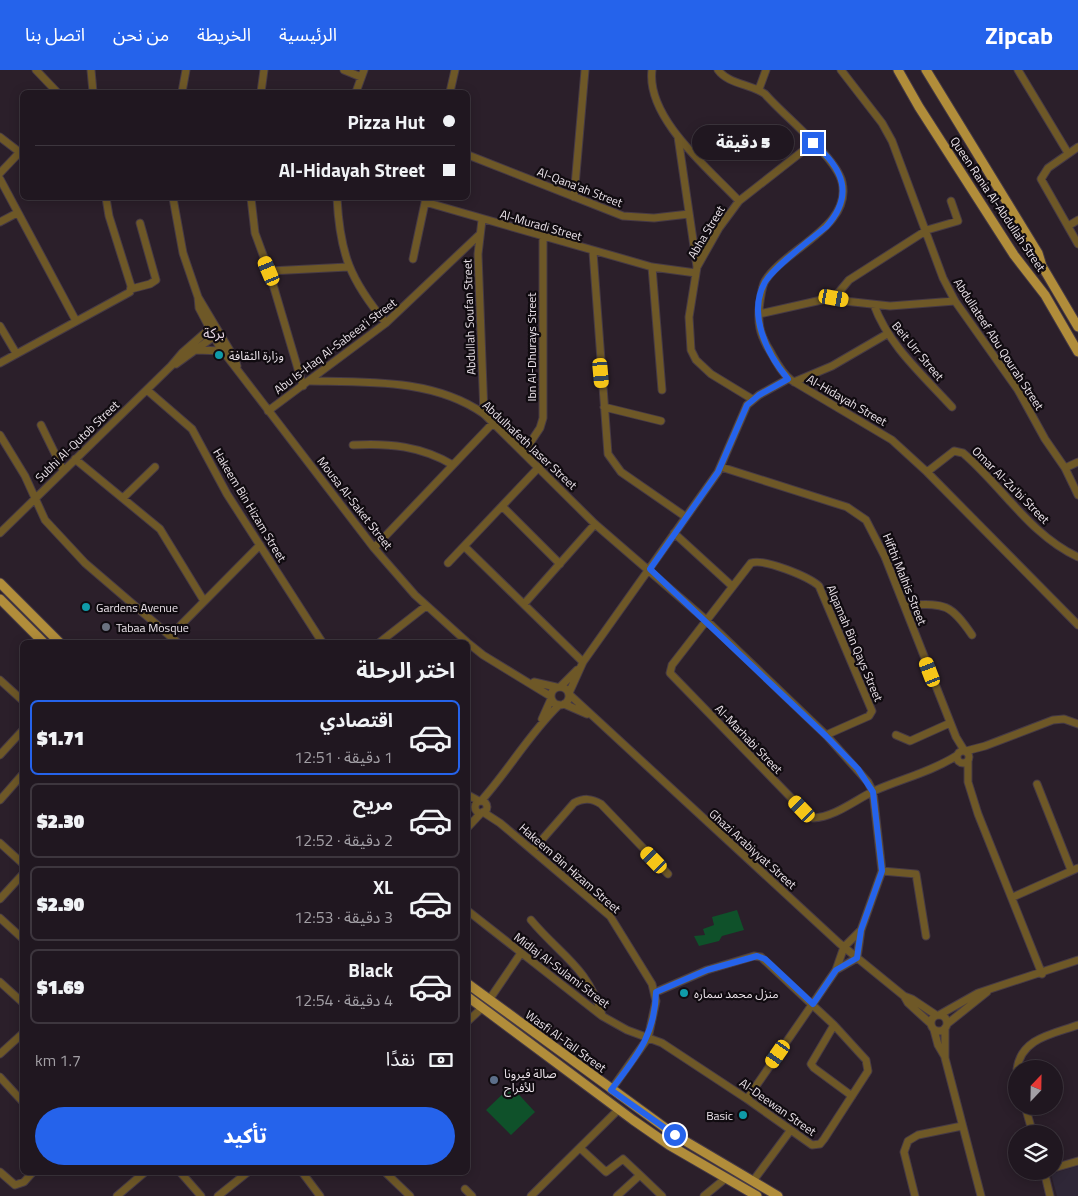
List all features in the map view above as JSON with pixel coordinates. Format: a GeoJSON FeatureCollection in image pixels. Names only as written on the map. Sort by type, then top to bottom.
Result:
{"type":"FeatureCollection","features":[{"type":"Feature","properties":{"kind":"main road","name":"Queen Rania Al-Abdullah Street"},"geometry":{"type":"LineString","coordinates":[[898,70],[919,107],[1014,255],[1044,295],[1078,352]]}},
{"type":"Feature","properties":{"kind":"main road","name":"Queen Rania Al-Abdullah Street"},"geometry":{"type":"LineString","coordinates":[[926,70],[1038,253],[1042,266],[1078,327]]}},
{"type":"Feature","properties":{"kind":"main road"},"geometry":{"type":"LineString","coordinates":[[1038,253],[1078,317]]}},
{"type":"Feature","properties":{"kind":"main road"},"geometry":{"type":"LineString","coordinates":[[1014,255],[1078,360]]}},
{"type":"Feature","properties":{"kind":"main road"},"geometry":{"type":"LineString","coordinates":[[0,583],[57,640]]}},
{"type":"Feature","properties":{"kind":"main road"},"geometry":{"type":"LineString","coordinates":[[0,599],[41,640]]}},
{"type":"Feature","properties":{"kind":"main road","name":"Wasfi Al-Tall Street"},"geometry":{"type":"LineString","coordinates":[[470,986],[675,1135],[778,1196]]}},
{"type":"Feature","properties":{"kind":"main road","name":"Wasfi Al-Tall Street"},"geometry":{"type":"LineString","coordinates":[[470,999],[618,1110],[669,1145],[757,1196]]}},
{"type":"Feature","properties":{"kind":"street"},"geometry":{"type":"LineString","coordinates":[[36,70],[55,90]]}},
{"type":"Feature","properties":{"kind":"street"},"geometry":{"type":"LineString","coordinates":[[90,70],[93,90]]}},
{"type":"Feature","properties":{"kind":"street"},"geometry":{"type":"LineString","coordinates":[[182,90],[186,70]]}},
{"type":"Feature","properties":{"kind":"street"},"geometry":{"type":"LineString","coordinates":[[261,90],[264,70]]}},
{"type":"Feature","properties":{"kind":"street"},"geometry":{"type":"LineString","coordinates":[[344,70],[363,74],[357,90]]}},
{"type":"Feature","properties":{"kind":"street"},"geometry":{"type":"LineString","coordinates":[[450,90],[455,70]]}},
{"type":"Feature","properties":{"kind":"street"},"geometry":{"type":"LineString","coordinates":[[574,197],[585,70]]}},
{"type":"Feature","properties":{"kind":"street"},"geometry":{"type":"LineString","coordinates":[[652,70],[651,84],[655,99],[678,137],[739,201]]}},
{"type":"Feature","properties":{"kind":"street","name":"Al-Hidayah Street"},"geometry":{"type":"LineString","coordinates":[[718,70],[728,78],[759,89],[835,166],[842,181],[842,200],[826,227],[768,278],[762,291],[758,323],[764,340],[791,380],[886,436],[927,472],[1078,625]]}},
{"type":"Feature","properties":{"kind":"street"},"geometry":{"type":"LineString","coordinates":[[759,89],[766,70]]}},
{"type":"Feature","properties":{"kind":"street","name":"Abdullateef Abu Qourah Street"},"geometry":{"type":"LineString","coordinates":[[841,70],[888,133],[927,230],[943,278],[955,301],[1018,390],[1045,439],[1065,468],[1078,495]]}},
{"type":"Feature","properties":{"kind":"street"},"geometry":{"type":"LineString","coordinates":[[1018,70],[1068,153]]}},
{"type":"Feature","properties":{"kind":"street"},"geometry":{"type":"LineString","coordinates":[[0,137],[20,152]]}},
{"type":"Feature","properties":{"kind":"street"},"geometry":{"type":"LineString","coordinates":[[678,137],[696,270]]}},
{"type":"Feature","properties":{"kind":"street","name":"Abha Street"},"geometry":{"type":"LineString","coordinates":[[752,399],[702,367],[691,350],[689,317],[696,270],[719,228],[739,201],[813,143]]}},
{"type":"Feature","properties":{"kind":"street"},"geometry":{"type":"LineString","coordinates":[[1078,147],[1044,171],[1041,180],[1078,244]]}},
{"type":"Feature","properties":{"kind":"street"},"geometry":{"type":"LineString","coordinates":[[0,173],[20,154]]}},
{"type":"Feature","properties":{"kind":"street","name":"Al-Qana'ah Street"},"geometry":{"type":"LineString","coordinates":[[470,156],[631,218],[654,218],[689,214]]}},
{"type":"Feature","properties":{"kind":"street"},"geometry":{"type":"LineString","coordinates":[[0,179],[76,321]]}},
{"type":"Feature","properties":{"kind":"street"},"geometry":{"type":"LineString","coordinates":[[106,200],[109,216],[130,289]]}},
{"type":"Feature","properties":{"kind":"street","name":"Mousa Al-Saket Street"},"geometry":{"type":"LineString","coordinates":[[173,200],[183,253],[198,297],[205,306],[212,327],[224,352],[374,548],[426,606],[464,640]]}},
{"type":"Feature","properties":{"kind":"street"},"geometry":{"type":"LineString","coordinates":[[251,200],[255,233],[269,271],[303,386]]}},
{"type":"Feature","properties":{"kind":"street"},"geometry":{"type":"LineString","coordinates":[[337,200],[348,267],[361,291],[386,323]]}},
{"type":"Feature","properties":{"kind":"street"},"geometry":{"type":"LineString","coordinates":[[413,259],[426,200]]}},
{"type":"Feature","properties":{"kind":"street","name":"Al-Muradi Street"},"geometry":{"type":"LineString","coordinates":[[426,200],[482,220],[593,252],[652,267],[696,270]]}},
{"type":"Feature","properties":{"kind":"street"},"geometry":{"type":"LineString","coordinates":[[834,298],[849,280],[927,230],[958,221],[950,201]]}},
{"type":"Feature","properties":{"kind":"street"},"geometry":{"type":"LineString","coordinates":[[0,222],[17,213]]}},
{"type":"Feature","properties":{"kind":"street","name":"Abdullah Soufan Street"},"geometry":{"type":"LineString","coordinates":[[482,220],[479,235],[484,414]]}},
{"type":"Feature","properties":{"kind":"street"},"geometry":{"type":"LineString","coordinates":[[1068,226],[1078,220]]}},
{"type":"Feature","properties":{"kind":"street"},"geometry":{"type":"LineString","coordinates":[[0,363],[127,294],[130,289],[150,284],[156,280],[140,224]]}},
{"type":"Feature","properties":{"kind":"street","name":"Abu Is-Haq Al-Sabeea'i Street"},"geometry":{"type":"LineString","coordinates":[[268,411],[386,323],[479,235]]}},
{"type":"Feature","properties":{"kind":"street","name":"Ibn Al-Dhurays Street"},"geometry":{"type":"LineString","coordinates":[[524,452],[540,428],[542,418],[543,237]]}},
{"type":"Feature","properties":{"kind":"street"},"geometry":{"type":"LineString","coordinates":[[593,252],[608,454],[614,466],[686,517]]}},
{"type":"Feature","properties":{"kind":"street"},"geometry":{"type":"LineString","coordinates":[[269,271],[348,267]]}},
{"type":"Feature","properties":{"kind":"street"},"geometry":{"type":"LineString","coordinates":[[652,267],[662,390]]}},
{"type":"Feature","properties":{"kind":"street"},"geometry":{"type":"LineString","coordinates":[[759,314],[834,298],[874,305],[914,305],[955,301]]}},
{"type":"Feature","properties":{"kind":"street","name":"Beit Urr Street"},"geometry":{"type":"LineString","coordinates":[[874,305],[887,334],[952,407]]}},
{"type":"Feature","properties":{"kind":"street"},"geometry":{"type":"LineString","coordinates":[[0,326],[16,354]]}},
{"type":"Feature","properties":{"kind":"street","name":"Subhi Al-Qutob Street"},"geometry":{"type":"LineString","coordinates":[[0,532],[172,366],[182,353],[212,327]]}},
{"type":"Feature","properties":{"kind":"street"},"geometry":{"type":"LineString","coordinates":[[470,823],[540,724],[558,687],[582,664],[721,468],[742,415],[752,399],[791,380],[832,366],[887,334]]}},
{"type":"Feature","properties":{"kind":"street","name":"Mousa Al-Saket Street"},"geometry":{"type":"LineString","coordinates":[[216,335],[235,359],[237,367]]}},
{"type":"Feature","properties":{"kind":"street","name":"Subhi Al-Qutob Street"},"geometry":{"type":"LineString","coordinates":[[172,366],[216,335]]}},
{"type":"Feature","properties":{"kind":"street"},"geometry":{"type":"LineString","coordinates":[[196,350],[224,352]]}},
{"type":"Feature","properties":{"kind":"street","name":"Abdulhafeth Jaser Street"},"geometry":{"type":"LineString","coordinates":[[310,381],[398,385],[426,390],[463,402],[484,414],[596,524],[650,569],[706,620],[826,736],[858,769],[873,792]]}},
{"type":"Feature","properties":{"kind":"street","name":"Hakeem Bin Hizam Street"},"geometry":{"type":"LineString","coordinates":[[147,390],[192,429],[227,494],[321,640]]}},
{"type":"Feature","properties":{"kind":"street"},"geometry":{"type":"LineString","coordinates":[[604,407],[661,421]]}},
{"type":"Feature","properties":{"kind":"street"},"geometry":{"type":"LineString","coordinates":[[374,548],[493,423]]}},
{"type":"Feature","properties":{"kind":"street"},"geometry":{"type":"LineString","coordinates":[[41,425],[64,470]]}},
{"type":"Feature","properties":{"kind":"street"},"geometry":{"type":"LineString","coordinates":[[0,435],[25,476],[45,520],[86,563],[175,640]]}},
{"type":"Feature","properties":{"kind":"street"},"geometry":{"type":"LineString","coordinates":[[353,445],[375,444],[410,448],[436,456],[452,466]]}},
{"type":"Feature","properties":{"kind":"street","name":"Omar Al-Zu'bi Street"},"geometry":{"type":"LineString","coordinates":[[927,472],[954,451],[963,453],[1034,526],[1078,557]]}},
{"type":"Feature","properties":{"kind":"street"},"geometry":{"type":"LineString","coordinates":[[75,459],[150,520],[168,539],[204,601]]}},
{"type":"Feature","properties":{"kind":"street"},"geometry":{"type":"LineString","coordinates":[[1065,468],[1077,463]]}},
{"type":"Feature","properties":{"kind":"street"},"geometry":{"type":"LineString","coordinates":[[123,498],[155,467]]}},
{"type":"Feature","properties":{"kind":"street"},"geometry":{"type":"LineString","coordinates":[[448,563],[539,467]]}},
{"type":"Feature","properties":{"kind":"street","name":"Hifthi Malhis Street"},"geometry":{"type":"LineString","coordinates":[[721,468],[847,507],[860,514],[876,537],[956,737],[962,757]]}},
{"type":"Feature","properties":{"kind":"street"},"geometry":{"type":"LineString","coordinates":[[502,506],[560,564]]}},
{"type":"Feature","properties":{"kind":"street"},"geometry":{"type":"LineString","coordinates":[[524,604],[596,524]]}},
{"type":"Feature","properties":{"kind":"street"},"geometry":{"type":"LineString","coordinates":[[674,534],[732,586]]}},
{"type":"Feature","properties":{"kind":"street"},"geometry":{"type":"LineString","coordinates":[[170,636],[260,545]]}},
{"type":"Feature","properties":{"kind":"street"},"geometry":{"type":"LineString","coordinates":[[465,547],[582,664]]}},
{"type":"Feature","properties":{"kind":"street","name":"Alqamah Bin Qays Street"},"geometry":{"type":"LineString","coordinates":[[706,620],[747,566],[755,561],[808,578],[820,586],[872,711],[869,716],[826,736]]}},
{"type":"Feature","properties":{"kind":"street"},"geometry":{"type":"LineString","coordinates":[[904,606],[942,605],[958,615],[972,634]]}},
{"type":"Feature","properties":{"kind":"street"},"geometry":{"type":"LineString","coordinates":[[383,640],[426,606]]}},
{"type":"Feature","properties":{"kind":"street","name":"Al-Marhabi Street"},"geometry":{"type":"LineString","coordinates":[[706,620],[672,665],[670,673],[706,712],[813,818],[830,814],[873,792]]}},
{"type":"Feature","properties":{"kind":"street","name":"Mousa Al-Saket Street"},"geometry":{"type":"LineString","coordinates":[[470,645],[528,681],[551,698]]}},
{"type":"Feature","properties":{"kind":"street"},"geometry":{"type":"LineString","coordinates":[[540,724],[568,701],[569,693],[582,664]]}},
{"type":"Feature","properties":{"kind":"street"},"geometry":{"type":"LineString","coordinates":[[0,680],[20,698]]}},
{"type":"Feature","properties":{"kind":"street","name":"Mousa Al-Saket Street"},"geometry":{"type":"LineString","coordinates":[[528,681],[558,687]]}},
{"type":"Feature","properties":{"kind":"street"},"geometry":{"type":"LineString","coordinates":[[558,687],[566,688],[569,693]]}},
{"type":"Feature","properties":{"kind":"street","name":"Ghazi Arabiyyat Street"},"geometry":{"type":"LineString","coordinates":[[569,693],[590,715],[844,947],[904,996],[913,1008],[933,1027],[938,1045],[945,1058],[981,1196]]}},
{"type":"Feature","properties":{"kind":"street"},"geometry":{"type":"LineString","coordinates":[[551,698],[562,705]]}},
{"type":"Feature","properties":{"kind":"street","name":"Ghazi Arabiyyat Street"},"geometry":{"type":"LineString","coordinates":[[562,705],[590,715]]}},
{"type":"Feature","properties":{"kind":"street"},"geometry":{"type":"LineString","coordinates":[[836,970],[857,958],[861,930],[882,871],[873,792],[1053,720],[1064,719],[1078,724]]}},
{"type":"Feature","properties":{"kind":"street"},"geometry":{"type":"LineString","coordinates":[[896,735],[910,741],[950,723]]}},
{"type":"Feature","properties":{"kind":"street"},"geometry":{"type":"LineString","coordinates":[[0,755],[20,733]]}},
{"type":"Feature","properties":{"kind":"street"},"geometry":{"type":"LineString","coordinates":[[962,757],[968,782],[982,823],[1042,974]]}},
{"type":"Feature","properties":{"kind":"street"},"geometry":{"type":"LineString","coordinates":[[0,800],[20,777]]}},
{"type":"Feature","properties":{"kind":"street"},"geometry":{"type":"LineString","coordinates":[[1013,897],[1075,869],[1036,784]]}},
{"type":"Feature","properties":{"kind":"street","name":"Hakeem Bin Hizam Street"},"geometry":{"type":"LineString","coordinates":[[470,798],[610,916],[633,950],[656,992]]}},
{"type":"Feature","properties":{"kind":"street"},"geometry":{"type":"LineString","coordinates":[[533,850],[574,803],[582,799],[592,799],[601,804],[668,874]]}},
{"type":"Feature","properties":{"kind":"street"},"geometry":{"type":"LineString","coordinates":[[0,843],[20,861]]}},
{"type":"Feature","properties":{"kind":"street"},"geometry":{"type":"LineString","coordinates":[[882,871],[916,874],[926,936]]}},
{"type":"Feature","properties":{"kind":"street"},"geometry":{"type":"LineString","coordinates":[[0,900],[20,878]]}},
{"type":"Feature","properties":{"kind":"street","name":"Midlaj Al-Sulami Street"},"geometry":{"type":"LineString","coordinates":[[470,913],[602,1016],[627,1030],[648,1038]]}},
{"type":"Feature","properties":{"kind":"street"},"geometry":{"type":"LineString","coordinates":[[531,920],[577,966],[598,1000],[602,1016]]}},
{"type":"Feature","properties":{"kind":"street"},"geometry":{"type":"LineString","coordinates":[[1,921],[20,936]]}},
{"type":"Feature","properties":{"kind":"street"},"geometry":{"type":"LineString","coordinates":[[746,1099],[836,970],[844,947],[861,930]]}},
{"type":"Feature","properties":{"kind":"street"},"geometry":{"type":"LineString","coordinates":[[489,1000],[520,953]]}},
{"type":"Feature","properties":{"kind":"street","name":"Al-Deewan Street"},"geometry":{"type":"LineString","coordinates":[[648,1038],[662,1043],[812,1145],[820,1144],[852,1096],[869,1066],[866,1060],[813,1004],[765,959],[757,956],[707,970],[656,992]]}},
{"type":"Feature","properties":{"kind":"street"},"geometry":{"type":"LineString","coordinates":[[988,992],[940,1031],[933,1027],[938,1015],[966,999],[1078,960]]}},
{"type":"Feature","properties":{"kind":"street"},"geometry":{"type":"LineString","coordinates":[[0,982],[20,1000]]}},
{"type":"Feature","properties":{"kind":"street"},"geometry":{"type":"LineString","coordinates":[[611,1090],[648,1038],[656,992]]}},
{"type":"Feature","properties":{"kind":"street","name":"Ghazi Arabiyyat Street"},"geometry":{"type":"LineString","coordinates":[[904,996],[912,998],[944,1017],[946,1026],[945,1058]]}},
{"type":"Feature","properties":{"kind":"street"},"geometry":{"type":"LineString","coordinates":[[470,1019],[482,1008]]}},
{"type":"Feature","properties":{"kind":"street"},"geometry":{"type":"LineString","coordinates":[[834,1025],[811,1064],[852,1096]]}},
{"type":"Feature","properties":{"kind":"street"},"geometry":{"type":"LineString","coordinates":[[1020,1060],[1023,1051],[1035,1040],[1078,1025]]}},
{"type":"Feature","properties":{"kind":"street"},"geometry":{"type":"LineString","coordinates":[[0,1054],[20,1036]]}},
{"type":"Feature","properties":{"kind":"street"},"geometry":{"type":"LineString","coordinates":[[0,1077],[20,1100]]}},
{"type":"Feature","properties":{"kind":"street"},"geometry":{"type":"LineString","coordinates":[[531,1196],[618,1110]]}},
{"type":"Feature","properties":{"kind":"street"},"geometry":{"type":"LineString","coordinates":[[915,1196],[904,1152],[908,1141],[918,1135],[962,1126]]}},
{"type":"Feature","properties":{"kind":"street"},"geometry":{"type":"LineString","coordinates":[[753,1181],[790,1131]]}},
{"type":"Feature","properties":{"kind":"street"},"geometry":{"type":"LineString","coordinates":[[580,1148],[606,1172],[623,1159],[662,1196]]}},
{"type":"Feature","properties":{"kind":"street"},"geometry":{"type":"LineString","coordinates":[[1063,1165],[1078,1161]]}},
{"type":"Feature","properties":{"kind":"street"},"geometry":{"type":"LineString","coordinates":[[0,1172],[15,1185],[24,1182],[30,1175]]}},
{"type":"Feature","properties":{"kind":"street"},"geometry":{"type":"LineString","coordinates":[[117,1196],[142,1175]]}},
{"type":"Feature","properties":{"kind":"street"},"geometry":{"type":"LineString","coordinates":[[182,1175],[201,1196]]}},
{"type":"Feature","properties":{"kind":"street"},"geometry":{"type":"LineString","coordinates":[[218,1196],[244,1175]]}},
{"type":"Feature","properties":{"kind":"street"},"geometry":{"type":"LineString","coordinates":[[304,1175],[320,1196]]}},
{"type":"Feature","properties":{"kind":"street"},"geometry":{"type":"LineString","coordinates":[[388,1175],[410,1196]]}},
{"type":"Feature","properties":{"kind":"street"},"geometry":{"type":"LineString","coordinates":[[617,1196],[640,1175]]}},
{"type":"Feature","properties":{"kind":"street"},"geometry":{"type":"LineString","coordinates":[[704,1196],[726,1178]]}},
{"type":"Feature","properties":{"kind":"street"},"geometry":{"type":"LineString","coordinates":[[1046,1180],[1050,1196]]}},
{"type":"Feature","properties":{"kind":"street"},"geometry":{"type":"LineString","coordinates":[[465,1189],[472,1196]]}},
{"type":"Feature","properties":{"kind":"shaded area"},"geometry":{"type":"Polygon","coordinates":[[[1078,1166],[1078,1196],[1057,1196],[1053,1180],[1063,1180],[1063,1170],[1078,1166]]]}},
{"type":"Feature","properties":{"kind":"green space"},"geometry":{"type":"Polygon","coordinates":[[[737,910],[744,930],[722,936],[719,941],[699,946],[694,936],[705,935],[703,929],[714,925],[712,917],[737,910]]]}},
{"type":"Feature","properties":{"kind":"green space"},"geometry":{"type":"Polygon","coordinates":[[[511,1086],[535,1112],[511,1135],[486,1110],[511,1086]]]}},
{"type":"Feature","properties":{"kind":"place","name":"وزارة الثقافة"},"geometry":{"type":"Point","coordinates":[219,355]}},
{"type":"Feature","properties":{"kind":"place","name":"Gardens Avenue"},"geometry":{"type":"Point","coordinates":[86,607]}},
{"type":"Feature","properties":{"kind":"place","name":"Tabaa Mosque"},"geometry":{"type":"Point","coordinates":[106,627]}},
{"type":"Feature","properties":{"kind":"place","name":"منزل محمد سماره"},"geometry":{"type":"Point","coordinates":[684,993]}},
{"type":"Feature","properties":{"kind":"place","name":"صالة فيرونا للأفراح"},"geometry":{"type":"Point","coordinates":[494,1080]}},
{"type":"Feature","properties":{"kind":"place","name":"Basic"},"geometry":{"type":"Point","coordinates":[743,1115]}},
{"type":"Feature","properties":{"kind":"district","name":"بركة"},"geometry":{"type":"Point","coordinates":[214,332]}},
{"type":"Feature","properties":{"kind":"route"},"geometry":{"type":"LineString","coordinates":[[675,1135],[611,1090],[648,1038],[656,1001],[656,992],[707,970],[757,956],[765,959],[813,1004],[836,970],[857,958],[861,930],[882,871],[873,792],[868,782],[826,736],[706,620],[650,569],[721,468],[747,405],[752,399],[788,379],[760,332],[758,323],[759,303],[764,283],[768,278],[802,246],[826,227],[839,209],[843,186],[840,174],[831,160],[813,143]]}}]}
